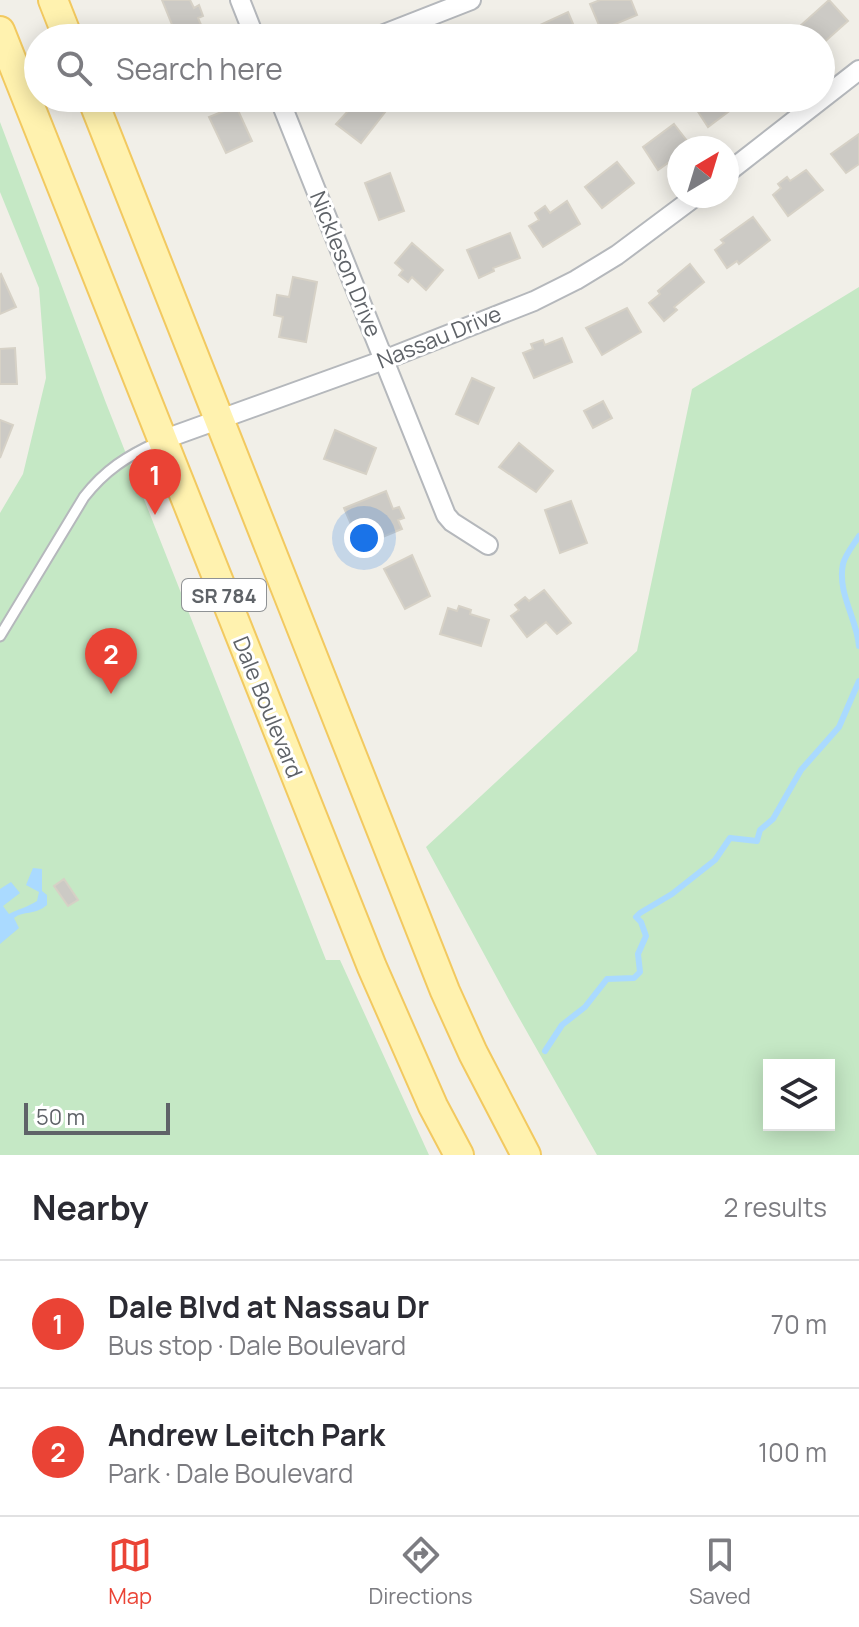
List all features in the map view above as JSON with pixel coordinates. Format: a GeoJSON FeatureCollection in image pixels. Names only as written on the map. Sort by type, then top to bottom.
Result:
{"type":"FeatureCollection","features":[{"type":"Feature","properties":{"kind":"main road"},"geometry":{"type":"LineString","coordinates":[[53,0],[62,24]]}},
{"type":"Feature","properties":{"kind":"main road","name":"Dale Boulevard"},"geometry":{"type":"LineString","coordinates":[[0,31],[24,92]]}},
{"type":"Feature","properties":{"kind":"main road","name":"Dale Boulevard"},"geometry":{"type":"LineString","coordinates":[[32,112],[372,967],[433,1106],[459,1155]]}},
{"type":"Feature","properties":{"kind":"main road","name":"SR 784"},"geometry":{"type":"LineString","coordinates":[[97,112],[445,991],[526,1155]]}},
{"type":"Feature","properties":{"kind":"street"},"geometry":{"type":"LineString","coordinates":[[240,0],[249,24]]}},
{"type":"Feature","properties":{"kind":"street"},"geometry":{"type":"LineString","coordinates":[[410,24],[471,0]]}},
{"type":"Feature","properties":{"kind":"street"},"geometry":{"type":"LineString","coordinates":[[835,89],[859,70]]}},
{"type":"Feature","properties":{"kind":"street","name":"Nickleson Drive"},"geometry":{"type":"LineString","coordinates":[[285,112],[446,515],[488,545]]}},
{"type":"Feature","properties":{"kind":"street"},"geometry":{"type":"LineString","coordinates":[[739,164],[805,112]]}},
{"type":"Feature","properties":{"kind":"street","name":"Nassau Drive"},"geometry":{"type":"LineString","coordinates":[[162,440],[384,360],[534,301],[617,255],[680,208]]}},
{"type":"Feature","properties":{"kind":"lane"},"geometry":{"type":"LineString","coordinates":[[0,636],[84,497],[98,480],[122,460],[162,440]]}},
{"type":"Feature","properties":{"kind":"green space"},"geometry":{"type":"Polygon","coordinates":[[[0,122],[106,403],[326,960],[340,960],[429,1155],[0,1155],[0,513],[23,474],[46,378],[39,288],[0,192],[0,122]]]}},
{"type":"Feature","properties":{"kind":"green space"},"geometry":{"type":"Polygon","coordinates":[[[859,287],[859,1155],[597,1155],[426,847],[637,651],[692,389],[859,287]]]}},
{"type":"Feature","properties":{"kind":"water"},"geometry":{"type":"Polygon","coordinates":[[[33,868],[42,869],[42,891],[47,895],[47,905],[14,918],[19,928],[0,944],[0,889],[11,882],[20,893],[3,906],[9,914],[37,901],[39,892],[26,885],[33,868]]]}},
{"type":"Feature","properties":{"kind":"building"},"geometry":{"type":"Polygon","coordinates":[[[162,0],[190,0],[194,8],[199,5],[203,16],[198,18],[201,24],[172,24],[162,0]]]}},
{"type":"Feature","properties":{"kind":"building"},"geometry":{"type":"Polygon","coordinates":[[[600,0],[631,0],[637,15],[615,24],[598,24],[590,4],[600,0]]]}},
{"type":"Feature","properties":{"kind":"building"},"geometry":{"type":"Polygon","coordinates":[[[829,0],[848,21],[835,33],[835,24],[802,24],[829,0]]]}},
{"type":"Feature","properties":{"kind":"building"},"geometry":{"type":"Polygon","coordinates":[[[568,12],[573,24],[542,24],[568,12]]]}},
{"type":"Feature","properties":{"kind":"building"},"geometry":{"type":"Polygon","coordinates":[[[221,112],[239,112],[252,141],[226,153],[209,117],[221,112]]]}},
{"type":"Feature","properties":{"kind":"building"},"geometry":{"type":"Polygon","coordinates":[[[347,112],[385,112],[361,143],[336,124],[347,112]]]}},
{"type":"Feature","properties":{"kind":"building"},"geometry":{"type":"Polygon","coordinates":[[[698,112],[728,112],[708,127],[698,112]]]}},
{"type":"Feature","properties":{"kind":"building"},"geometry":{"type":"Polygon","coordinates":[[[674,124],[683,136],[667,136],[667,164],[658,170],[643,147],[674,124]]]}},
{"type":"Feature","properties":{"kind":"building"},"geometry":{"type":"Polygon","coordinates":[[[859,134],[859,164],[846,173],[831,154],[859,134]]]}},
{"type":"Feature","properties":{"kind":"building"},"geometry":{"type":"Polygon","coordinates":[[[617,162],[634,183],[602,208],[585,187],[617,162]]]}},
{"type":"Feature","properties":{"kind":"building"},"geometry":{"type":"Polygon","coordinates":[[[806,170],[823,190],[788,216],[773,195],[781,188],[778,184],[787,177],[790,181],[806,170]]]}},
{"type":"Feature","properties":{"kind":"building"},"geometry":{"type":"Polygon","coordinates":[[[390,173],[404,211],[379,220],[365,183],[390,173]]]}},
{"type":"Feature","properties":{"kind":"building"},"geometry":{"type":"Polygon","coordinates":[[[567,201],[580,224],[543,247],[529,226],[539,220],[535,213],[545,206],[550,213],[567,201]]]}},
{"type":"Feature","properties":{"kind":"building"},"geometry":{"type":"Polygon","coordinates":[[[753,217],[770,240],[739,264],[737,261],[727,268],[715,250],[724,243],[721,240],[753,217]]]}},
{"type":"Feature","properties":{"kind":"building"},"geometry":{"type":"Polygon","coordinates":[[[510,233],[520,258],[493,268],[494,271],[479,278],[467,250],[510,233]]]}},
{"type":"Feature","properties":{"kind":"building"},"geometry":{"type":"Polygon","coordinates":[[[412,243],[443,270],[426,290],[412,277],[408,282],[399,275],[403,270],[395,263],[412,243]]]}},
{"type":"Feature","properties":{"kind":"building"},"geometry":{"type":"Polygon","coordinates":[[[690,264],[704,282],[674,307],[677,310],[664,321],[649,303],[660,294],[658,291],[690,264]]]}},
{"type":"Feature","properties":{"kind":"building"},"geometry":{"type":"Polygon","coordinates":[[[0,275],[16,307],[0,314],[0,275]]]}},
{"type":"Feature","properties":{"kind":"building"},"geometry":{"type":"Polygon","coordinates":[[[293,277],[317,282],[306,342],[279,337],[283,317],[274,315],[277,295],[289,297],[293,277]]]}},
{"type":"Feature","properties":{"kind":"building"},"geometry":{"type":"Polygon","coordinates":[[[627,308],[641,332],[602,355],[586,328],[627,308]]]}},
{"type":"Feature","properties":{"kind":"building"},"geometry":{"type":"Polygon","coordinates":[[[562,338],[572,362],[534,378],[523,353],[533,349],[531,344],[543,340],[545,345],[562,338]]]}},
{"type":"Feature","properties":{"kind":"building"},"geometry":{"type":"Polygon","coordinates":[[[15,348],[17,384],[0,384],[0,349],[15,348]]]}},
{"type":"Feature","properties":{"kind":"building"},"geometry":{"type":"Polygon","coordinates":[[[472,378],[494,388],[478,424],[456,414],[472,378]]]}},
{"type":"Feature","properties":{"kind":"building"},"geometry":{"type":"Polygon","coordinates":[[[603,401],[612,418],[593,428],[584,411],[603,401]]]}},
{"type":"Feature","properties":{"kind":"building"},"geometry":{"type":"Polygon","coordinates":[[[0,420],[13,425],[0,458],[0,420]]]}},
{"type":"Feature","properties":{"kind":"building"},"geometry":{"type":"Polygon","coordinates":[[[335,430],[376,448],[366,474],[324,459],[335,430]]]}},
{"type":"Feature","properties":{"kind":"building"},"geometry":{"type":"Polygon","coordinates":[[[519,443],[553,471],[536,492],[499,467],[519,443]]]}},
{"type":"Feature","properties":{"kind":"building"},"geometry":{"type":"Polygon","coordinates":[[[386,491],[393,509],[399,507],[404,518],[398,520],[402,529],[378,539],[371,521],[353,529],[344,508],[386,491]]]}},
{"type":"Feature","properties":{"kind":"building"},"geometry":{"type":"Polygon","coordinates":[[[571,501],[587,543],[560,553],[545,510],[571,501]]]}},
{"type":"Feature","properties":{"kind":"building"},"geometry":{"type":"Polygon","coordinates":[[[412,555],[430,596],[405,609],[384,569],[412,555]]]}},
{"type":"Feature","properties":{"kind":"building"},"geometry":{"type":"Polygon","coordinates":[[[544,590],[571,623],[557,634],[546,622],[527,637],[511,616],[519,610],[515,605],[525,597],[529,601],[544,590]]]}},
{"type":"Feature","properties":{"kind":"building"},"geometry":{"type":"Polygon","coordinates":[[[459,606],[471,610],[470,614],[489,620],[481,646],[440,634],[448,608],[457,611],[459,606]]]}},
{"type":"Feature","properties":{"kind":"building"},"geometry":{"type":"Polygon","coordinates":[[[64,879],[78,900],[68,906],[54,886],[64,879]]]}},
{"type":"Feature","properties":{"kind":"waterway"},"geometry":{"type":"LineString","coordinates":[[859,536],[846,557],[842,575],[859,646]]}},
{"type":"Feature","properties":{"kind":"waterway"},"geometry":{"type":"LineString","coordinates":[[545,1051],[562,1025],[585,1007],[607,979],[634,978],[640,972],[638,954],[646,936],[636,917],[640,913],[672,894],[715,860],[730,838],[757,841],[760,830],[773,819],[801,770],[839,727],[859,681]]}},
{"type":"Feature","properties":{"kind":"place","name":"Dale Blvd at Nassau Dr"},"geometry":{"type":"Point","coordinates":[155,515]}},
{"type":"Feature","properties":{"kind":"place","name":"Andrew Leitch Park"},"geometry":{"type":"Point","coordinates":[111,694]}}]}
